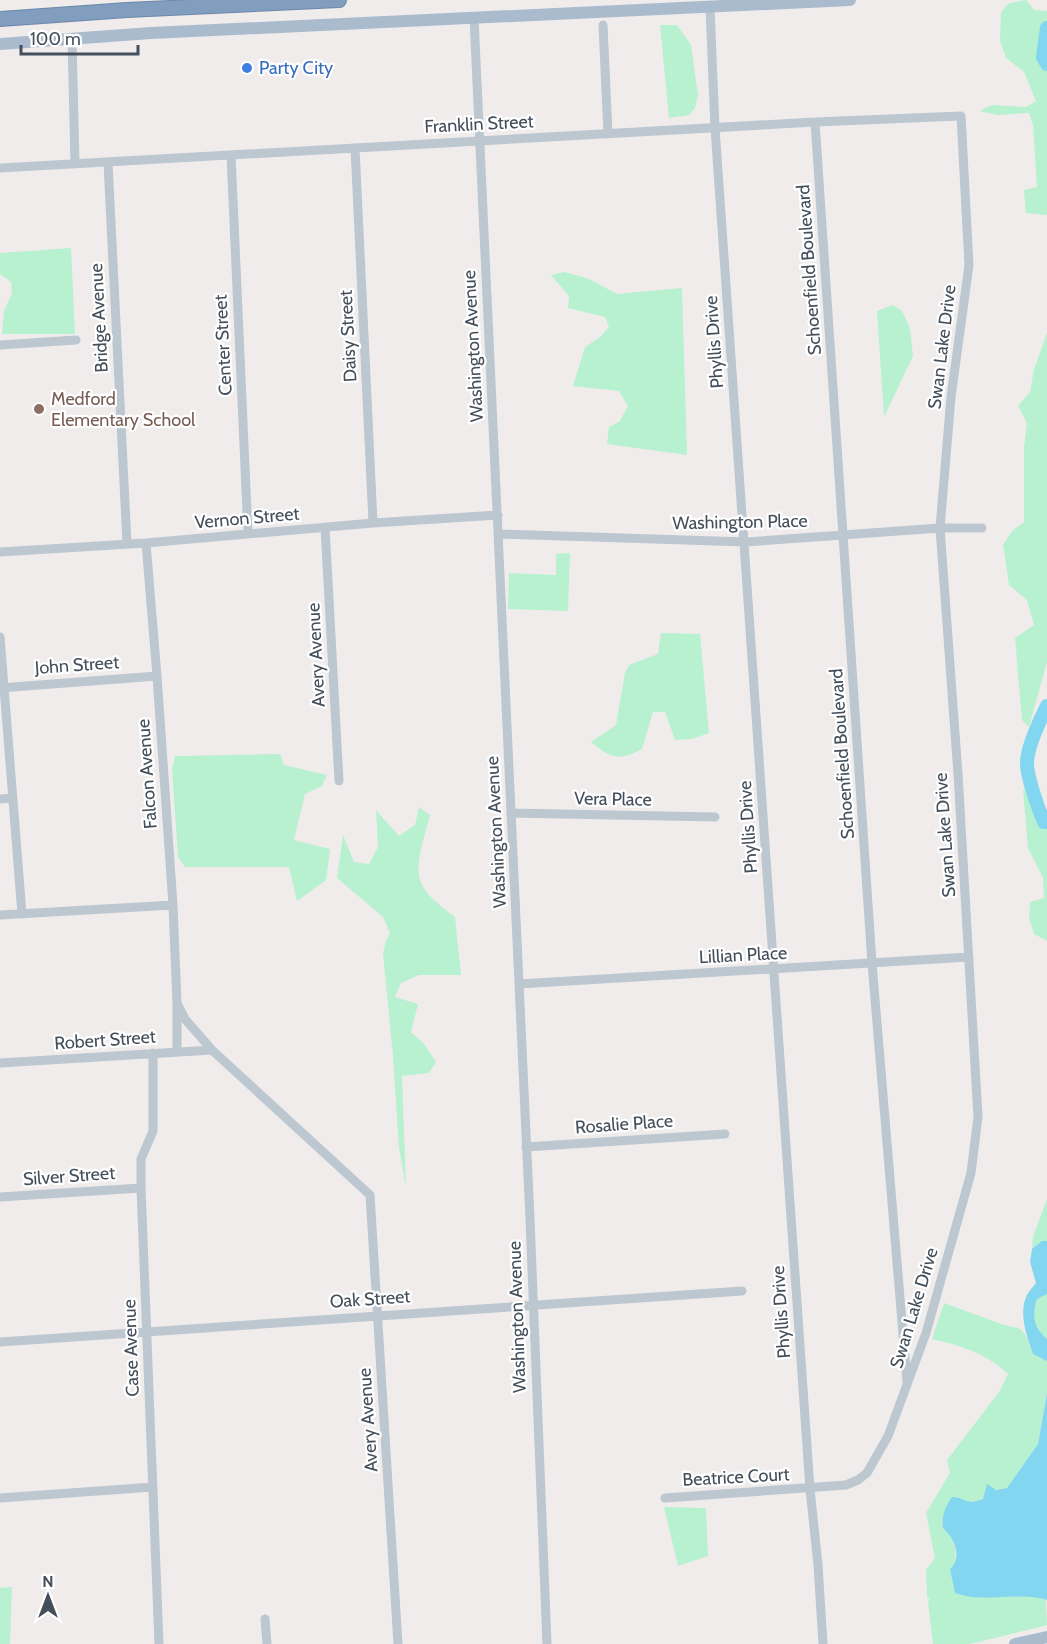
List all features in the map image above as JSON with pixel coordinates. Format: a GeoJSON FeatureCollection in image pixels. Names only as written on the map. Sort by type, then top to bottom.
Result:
{"type":"FeatureCollection","features":[{"type":"Feature","properties":{"kind":"highway"},"geometry":{"type":"LineString","coordinates":[[0,19],[127,10],[339,0]]}},
{"type":"Feature","properties":{"kind":"main road"},"geometry":{"type":"LineString","coordinates":[[0,44],[72,38],[850,0]]}},
{"type":"Feature","properties":{"kind":"main road"},"geometry":{"type":"LineString","coordinates":[[1016,1644],[1047,1637]]}},
{"type":"Feature","properties":{"kind":"street","name":"Phyllis Drive"},"geometry":{"type":"LineString","coordinates":[[710,8],[716,128],[774,970],[823,1644]]}},
{"type":"Feature","properties":{"kind":"street","name":"Washington Avenue"},"geometry":{"type":"LineString","coordinates":[[474,18],[499,534],[547,1644]]}},
{"type":"Feature","properties":{"kind":"street"},"geometry":{"type":"LineString","coordinates":[[603,25],[608,134]]}},
{"type":"Feature","properties":{"kind":"street"},"geometry":{"type":"LineString","coordinates":[[72,38],[75,164]]}},
{"type":"Feature","properties":{"kind":"street","name":"Franklin Street"},"geometry":{"type":"LineString","coordinates":[[0,168],[815,122],[960,116]]}},
{"type":"Feature","properties":{"kind":"street","name":"Swan Lake Drive"},"geometry":{"type":"LineString","coordinates":[[810,1489],[846,1485],[858,1480],[867,1473],[888,1436],[926,1333],[971,1173],[977,1141],[978,1118],[969,957],[940,528],[951,397],[969,265],[960,116]]}},
{"type":"Feature","properties":{"kind":"street","name":"Schoenfield Boulevard"},"geometry":{"type":"LineString","coordinates":[[815,122],[872,963],[907,1384]]}},
{"type":"Feature","properties":{"kind":"street","name":"Daisy Street"},"geometry":{"type":"LineString","coordinates":[[355,148],[373,523]]}},
{"type":"Feature","properties":{"kind":"street","name":"Center Street"},"geometry":{"type":"LineString","coordinates":[[231,155],[248,534]]}},
{"type":"Feature","properties":{"kind":"street","name":"Bridge Avenue"},"geometry":{"type":"LineString","coordinates":[[108,163],[127,543]]}},
{"type":"Feature","properties":{"kind":"street"},"geometry":{"type":"LineString","coordinates":[[0,345],[76,340]]}},
{"type":"Feature","properties":{"kind":"street","name":"Vernon Street"},"geometry":{"type":"LineString","coordinates":[[0,552],[146,543],[373,523],[498,515]]}},
{"type":"Feature","properties":{"kind":"street","name":"Avery Avenue"},"geometry":{"type":"LineString","coordinates":[[325,527],[339,780]]}},
{"type":"Feature","properties":{"kind":"street","name":"Washington Place"},"geometry":{"type":"LineString","coordinates":[[499,534],[746,542],[940,528],[982,528]]}},
{"type":"Feature","properties":{"kind":"street","name":"Falcon Avenue"},"geometry":{"type":"LineString","coordinates":[[146,543],[172,905],[177,1052]]}},
{"type":"Feature","properties":{"kind":"street"},"geometry":{"type":"LineString","coordinates":[[0,637],[2,688],[14,798],[22,914]]}},
{"type":"Feature","properties":{"kind":"street","name":"John Street"},"geometry":{"type":"LineString","coordinates":[[2,688],[157,676]]}},
{"type":"Feature","properties":{"kind":"street"},"geometry":{"type":"LineString","coordinates":[[0,798],[14,798]]}},
{"type":"Feature","properties":{"kind":"street","name":"Vera Place"},"geometry":{"type":"LineString","coordinates":[[511,813],[715,817]]}},
{"type":"Feature","properties":{"kind":"street"},"geometry":{"type":"LineString","coordinates":[[0,915],[172,905]]}},
{"type":"Feature","properties":{"kind":"street","name":"Lillian Place"},"geometry":{"type":"LineString","coordinates":[[519,984],[969,957]]}},
{"type":"Feature","properties":{"kind":"street","name":"Falcon Avenue"},"geometry":{"type":"LineString","coordinates":[[177,1003],[185,1019],[212,1050],[370,1195]]}},
{"type":"Feature","properties":{"kind":"street","name":"Robert Street"},"geometry":{"type":"LineString","coordinates":[[0,1063],[212,1050]]}},
{"type":"Feature","properties":{"kind":"street","name":"Case Avenue"},"geometry":{"type":"LineString","coordinates":[[153,1053],[153,1131],[141,1159],[141,1188],[159,1644]]}},
{"type":"Feature","properties":{"kind":"street","name":"Rosalie Place"},"geometry":{"type":"LineString","coordinates":[[526,1147],[725,1134]]}},
{"type":"Feature","properties":{"kind":"street","name":"Silver Street"},"geometry":{"type":"LineString","coordinates":[[0,1197],[141,1188]]}},
{"type":"Feature","properties":{"kind":"street","name":"Avery Avenue"},"geometry":{"type":"LineString","coordinates":[[370,1195],[398,1644]]}},
{"type":"Feature","properties":{"kind":"street","name":"Oak Street"},"geometry":{"type":"LineString","coordinates":[[0,1342],[742,1291]]}},
{"type":"Feature","properties":{"kind":"street"},"geometry":{"type":"LineString","coordinates":[[0,1498],[153,1487]]}},
{"type":"Feature","properties":{"kind":"street","name":"Beatrice Court"},"geometry":{"type":"LineString","coordinates":[[665,1498],[810,1489]]}},
{"type":"Feature","properties":{"kind":"street"},"geometry":{"type":"LineString","coordinates":[[265,1619],[267,1644]]}},
{"type":"Feature","properties":{"kind":"green space"},"geometry":{"type":"Polygon","coordinates":[[[1026,0],[1034,10],[1047,11],[1047,215],[1026,213],[1024,190],[1037,187],[1033,125],[1029,113],[998,115],[979,111],[992,105],[1026,107],[1036,101],[1024,72],[1006,58],[1000,41],[1001,12],[1009,3],[1026,0]]]}},
{"type":"Feature","properties":{"kind":"green space"},"geometry":{"type":"Polygon","coordinates":[[[660,25],[677,25],[691,45],[698,95],[695,108],[689,115],[669,118],[660,25]]]}},
{"type":"Feature","properties":{"kind":"green space"},"geometry":{"type":"Polygon","coordinates":[[[71,248],[75,334],[2,334],[4,311],[12,293],[11,282],[0,274],[0,253],[71,248]]]}},
{"type":"Feature","properties":{"kind":"green space"},"geometry":{"type":"Polygon","coordinates":[[[565,272],[589,279],[617,294],[682,288],[687,455],[607,444],[609,427],[620,421],[628,406],[619,391],[573,386],[585,347],[600,337],[609,327],[605,317],[568,308],[569,296],[551,275],[565,272]]]}},
{"type":"Feature","properties":{"kind":"green space"},"geometry":{"type":"Polygon","coordinates":[[[893,305],[902,311],[910,328],[913,356],[884,417],[877,311],[893,305]]]}},
{"type":"Feature","properties":{"kind":"green space"},"geometry":{"type":"Polygon","coordinates":[[[1047,333],[1047,662],[1029,727],[1022,720],[1015,638],[1034,625],[1027,600],[1009,585],[1003,545],[1012,531],[1024,522],[1024,448],[1027,423],[1018,406],[1030,392],[1034,369],[1047,333]]]}},
{"type":"Feature","properties":{"kind":"green space"},"geometry":{"type":"Polygon","coordinates":[[[570,553],[568,611],[508,609],[509,573],[556,575],[556,554],[570,553]]]}},
{"type":"Feature","properties":{"kind":"green space"},"geometry":{"type":"Polygon","coordinates":[[[661,633],[700,634],[709,733],[692,739],[675,740],[665,712],[653,712],[642,749],[621,757],[610,755],[591,742],[616,725],[625,673],[629,665],[658,654],[661,633]]]}},
{"type":"Feature","properties":{"kind":"green space"},"geometry":{"type":"Polygon","coordinates":[[[280,754],[284,765],[327,775],[322,786],[305,794],[294,840],[330,849],[326,880],[297,901],[289,867],[185,867],[178,857],[172,769],[175,756],[280,754]]]}},
{"type":"Feature","properties":{"kind":"green space"},"geometry":{"type":"Polygon","coordinates":[[[1023,789],[1034,791],[1041,814],[1047,818],[1047,941],[1034,934],[1029,918],[1030,902],[1044,898],[1043,878],[1028,848],[1023,789]]]}},
{"type":"Feature","properties":{"kind":"green space"},"geometry":{"type":"Polygon","coordinates":[[[419,807],[430,815],[419,861],[419,875],[424,888],[433,899],[455,917],[461,975],[419,975],[401,983],[395,997],[418,1004],[411,1032],[424,1044],[436,1062],[429,1073],[402,1076],[406,1187],[399,1148],[383,953],[390,933],[383,917],[337,878],[343,835],[354,862],[369,864],[378,847],[376,810],[399,836],[415,825],[419,807]]]}},
{"type":"Feature","properties":{"kind":"green space"},"geometry":{"type":"Polygon","coordinates":[[[1047,1199],[1047,1241],[1042,1241],[1032,1249],[1033,1237],[1047,1199]]]}},
{"type":"Feature","properties":{"kind":"green space"},"geometry":{"type":"Polygon","coordinates":[[[1047,1294],[1047,1339],[1036,1326],[1034,1316],[1037,1299],[1047,1294]]]}},
{"type":"Feature","properties":{"kind":"green space"},"geometry":{"type":"Polygon","coordinates":[[[944,1303],[1021,1329],[1033,1354],[1047,1361],[1047,1393],[1038,1444],[1007,1488],[986,1491],[984,1499],[977,1501],[962,1502],[957,1497],[945,1511],[943,1528],[950,1534],[955,1548],[956,1564],[978,1598],[1033,1596],[1046,1600],[1047,1625],[970,1644],[933,1644],[926,1570],[935,1558],[926,1513],[950,1473],[947,1460],[999,1392],[1008,1374],[973,1351],[932,1339],[944,1303]]]}},
{"type":"Feature","properties":{"kind":"green space"},"geometry":{"type":"Polygon","coordinates":[[[664,1507],[706,1508],[708,1556],[678,1566],[664,1507]]]}},
{"type":"Feature","properties":{"kind":"green space"},"geometry":{"type":"Polygon","coordinates":[[[12,1587],[10,1644],[0,1644],[0,1588],[12,1587]]]}},
{"type":"Feature","properties":{"kind":"water"},"geometry":{"type":"Polygon","coordinates":[[[1042,1241],[1047,1241],[1047,1294],[1037,1299],[1034,1316],[1036,1326],[1047,1339],[1047,1361],[1033,1354],[1023,1317],[1024,1302],[1036,1283],[1030,1262],[1032,1249],[1042,1241]]]}},
{"type":"Feature","properties":{"kind":"water"},"geometry":{"type":"Polygon","coordinates":[[[1047,1393],[1047,1600],[1024,1597],[978,1597],[955,1593],[950,1569],[956,1559],[956,1548],[951,1537],[943,1528],[946,1508],[952,1497],[969,1501],[983,1499],[987,1484],[996,1490],[1007,1488],[1038,1444],[1047,1393]]]}},
{"type":"Feature","properties":{"kind":"waterway"},"geometry":{"type":"LineString","coordinates":[[1047,28],[1043,57],[1047,64]]}},
{"type":"Feature","properties":{"kind":"waterway"},"geometry":{"type":"LineString","coordinates":[[1047,706],[1031,742],[1027,763],[1036,801],[1044,822],[1047,822]]}},
{"type":"Feature","properties":{"kind":"place","name":"Party City"},"geometry":{"type":"Point","coordinates":[247,68]}},
{"type":"Feature","properties":{"kind":"place","name":"Medford Elementary School"},"geometry":{"type":"Point","coordinates":[39,409]}}]}
